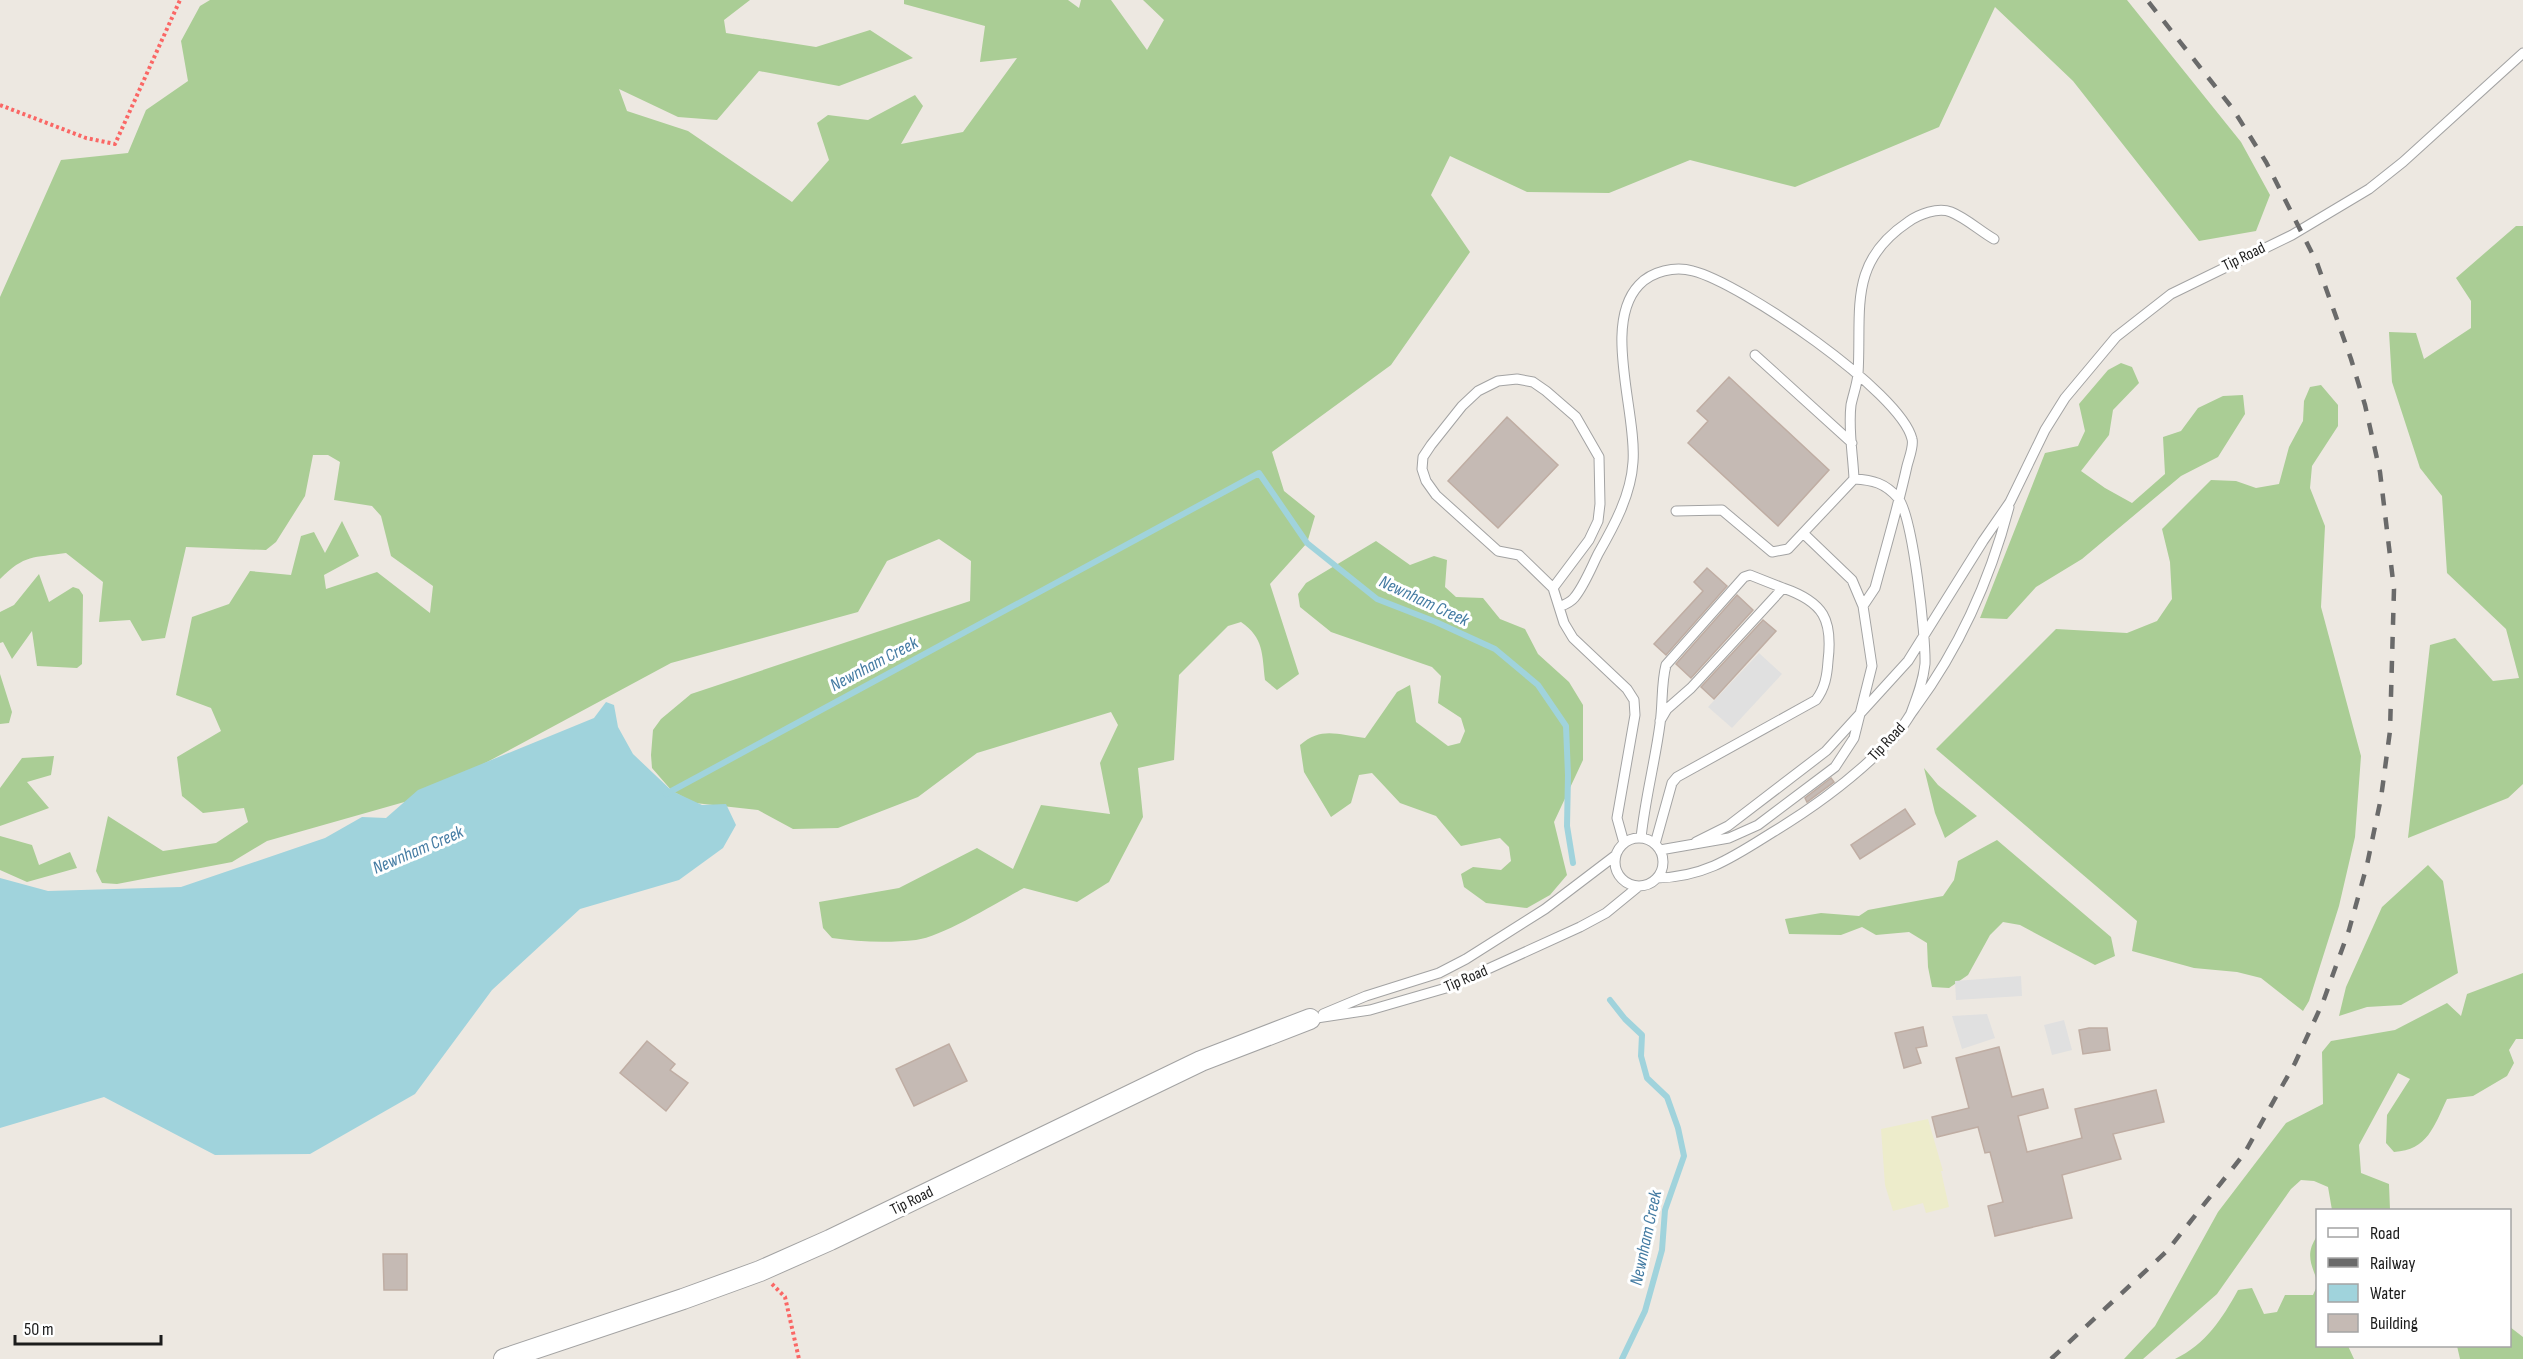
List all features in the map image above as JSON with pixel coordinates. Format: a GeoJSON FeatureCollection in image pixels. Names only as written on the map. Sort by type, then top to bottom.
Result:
{"type":"FeatureCollection","features":[{"type":"Feature","properties":{"kind":"street","name":"Tip Road"},"geometry":{"type":"LineString","coordinates":[[504,1359],[760,1271],[830,1240],[1201,1061],[1310,1019]]}},
{"type":"Feature","properties":{"kind":"lane","name":"Tip Road"},"geometry":{"type":"LineString","coordinates":[[1696,842],[1728,826],[1826,751],[1908,661],[2010,502],[2045,430],[2066,398],[2116,337],[2171,294],[2292,234],[2369,189],[2411,155],[2523,53]]}},
{"type":"Feature","properties":{"kind":"lane"},"geometry":{"type":"LineString","coordinates":[[1676,510],[1722,510],[1772,552],[1788,549],[1854,479],[1851,406],[1858,377],[1860,294],[1863,279],[1872,258],[1890,234],[1915,217],[1934,211],[1950,211],[1994,239]]}},
{"type":"Feature","properties":{"kind":"lane"},"geometry":{"type":"LineString","coordinates":[[1559,607],[1574,599],[1617,520],[1629,485],[1633,462],[1632,433],[1622,360],[1623,326],[1628,305],[1638,285],[1653,274],[1671,269],[1694,271],[1778,314],[1818,341],[1900,413],[1913,441],[1875,588],[1863,606]]}},
{"type":"Feature","properties":{"kind":"lane"},"geometry":{"type":"LineString","coordinates":[[1755,355],[1852,443]]}},
{"type":"Feature","properties":{"kind":"lane"},"geometry":{"type":"LineString","coordinates":[[1553,588],[1589,540],[1598,521],[1599,457],[1576,417],[1546,391],[1533,382],[1517,379],[1498,381],[1478,391],[1462,406],[1431,445],[1423,458],[1422,470],[1426,481],[1436,495],[1498,552],[1519,555],[1553,588],[1564,623],[1574,638],[1627,689],[1634,700],[1635,715],[1617,818],[1624,843]]}},
{"type":"Feature","properties":{"kind":"lane"},"geometry":{"type":"LineString","coordinates":[[1854,479],[1876,480],[1899,500],[1912,542],[1924,638],[1922,684],[1911,713]]}},
{"type":"Feature","properties":{"kind":"lane","name":"Tip Road"},"geometry":{"type":"LineString","coordinates":[[1657,878],[1677,878],[1703,872],[1799,816],[1870,761],[1896,736],[1941,674],[1962,636],[1998,550],[2010,502]]}},
{"type":"Feature","properties":{"kind":"lane"},"geometry":{"type":"LineString","coordinates":[[1641,838],[1644,804],[1660,721],[1666,665],[1737,585],[1750,574],[1808,598],[1820,608],[1831,636],[1822,692],[1816,700],[1677,777],[1672,783],[1657,847],[1663,865],[1657,878],[1639,886],[1625,882],[1620,877],[1616,870],[1616,855],[1624,843],[1641,838],[1657,847],[1730,838],[1758,825],[1835,768],[1854,738],[1872,666],[1863,606],[1852,580],[1803,533]]}},
{"type":"Feature","properties":{"kind":"lane"},"geometry":{"type":"LineString","coordinates":[[1660,721],[1676,699],[1691,688],[1783,588]]}},
{"type":"Feature","properties":{"kind":"lane","name":"Tip Road"},"geometry":{"type":"LineString","coordinates":[[1310,1019],[1366,996],[1439,973],[1545,909],[1616,855]]}},
{"type":"Feature","properties":{"kind":"lane","name":"Tip Road"},"geometry":{"type":"LineString","coordinates":[[1310,1019],[1370,1010],[1446,988],[1581,927],[1606,913],[1639,886]]}},
{"type":"Feature","properties":{"kind":"path"},"geometry":{"type":"LineString","coordinates":[[0,105],[86,138],[115,144],[180,0]]}},
{"type":"Feature","properties":{"kind":"path"},"geometry":{"type":"LineString","coordinates":[[760,1271],[784,1297],[799,1359]]}},
{"type":"Feature","properties":{"kind":"green space"},"geometry":{"type":"Polygon","coordinates":[[[210,0],[750,0],[724,20],[726,33],[816,47],[870,30],[913,58],[839,86],[759,71],[717,120],[678,117],[619,89],[627,111],[688,131],[792,202],[829,160],[817,123],[828,115],[868,120],[915,95],[923,106],[901,144],[963,132],[1017,58],[980,62],[985,26],[904,4],[904,0],[1068,0],[1079,8],[1081,0],[1111,0],[1147,50],[1164,20],[1143,0],[2127,0],[2241,142],[2270,195],[2256,231],[2199,241],[2073,81],[1995,7],[1939,127],[1795,187],[1690,160],[1609,193],[1527,192],[1450,156],[1431,195],[1470,252],[1391,365],[1272,452],[1284,491],[1315,516],[1307,543],[1270,584],[1299,674],[1277,690],[1265,680],[1258,641],[1249,628],[1241,622],[1228,626],[1179,675],[1174,760],[1138,768],[1143,817],[1109,882],[1077,902],[1024,888],[940,933],[916,940],[884,942],[832,938],[823,928],[819,902],[899,888],[977,848],[1013,869],[1041,805],[1110,814],[1100,763],[1118,725],[1111,712],[977,753],[918,797],[838,828],[793,829],[758,810],[695,803],[672,791],[652,768],[653,730],[661,719],[691,694],[970,601],[971,561],[939,539],[887,561],[858,612],[671,663],[422,797],[267,841],[232,862],[117,884],[102,883],[96,871],[108,816],[163,851],[216,843],[248,822],[244,808],[203,813],[182,796],[177,757],[221,731],[211,708],[176,695],[192,617],[229,604],[250,571],[291,575],[301,536],[314,532],[325,553],[342,521],[359,556],[324,575],[326,589],[377,572],[430,613],[433,586],[391,556],[381,516],[372,506],[334,500],[340,462],[328,455],[313,455],[305,496],[276,542],[266,550],[186,547],[165,638],[142,641],[130,620],[99,622],[103,582],[66,553],[30,558],[16,565],[0,579],[0,297],[61,160],[128,153],[146,110],[188,81],[181,41],[200,6],[210,0]]]}},
{"type":"Feature","properties":{"kind":"green space"},"geometry":{"type":"Polygon","coordinates":[[[2516,226],[2523,226],[2523,784],[2508,798],[2408,838],[2430,645],[2455,638],[2493,681],[2519,678],[2506,629],[2447,573],[2442,496],[2420,468],[2392,382],[2389,332],[2416,333],[2424,359],[2471,328],[2471,301],[2456,278],[2516,226]]]}},
{"type":"Feature","properties":{"kind":"green space"},"geometry":{"type":"Polygon","coordinates":[[[2121,363],[2132,367],[2139,383],[2113,410],[2109,435],[2081,471],[2132,503],[2165,474],[2163,437],[2181,431],[2198,408],[2223,396],[2243,395],[2245,414],[2218,457],[2181,476],[2082,559],[2036,587],[2007,619],[1980,618],[2045,453],[2078,446],[2085,431],[2079,404],[2108,370],[2121,363]]]}},
{"type":"Feature","properties":{"kind":"green space"},"geometry":{"type":"Polygon","coordinates":[[[2321,385],[2338,405],[2338,426],[2312,466],[2310,488],[2325,526],[2321,607],[2361,756],[2355,837],[2339,906],[2309,1001],[2303,1011],[2261,978],[2237,972],[2194,968],[2132,951],[2137,921],[1936,749],[2056,629],[2127,633],[2157,621],[2172,599],[2170,562],[2162,529],[2211,480],[2236,481],[2256,488],[2279,484],[2289,447],[2303,421],[2304,401],[2310,387],[2321,385]]]}},
{"type":"Feature","properties":{"kind":"green space"},"geometry":{"type":"Polygon","coordinates":[[[1376,541],[1410,565],[1434,556],[1447,560],[1445,587],[1456,597],[1483,598],[1500,619],[1525,629],[1538,654],[1569,682],[1583,705],[1583,760],[1554,822],[1567,875],[1550,895],[1527,908],[1486,903],[1464,887],[1461,874],[1473,867],[1501,870],[1511,861],[1509,847],[1500,838],[1461,846],[1436,816],[1400,803],[1372,773],[1359,775],[1351,803],[1331,817],[1304,772],[1300,745],[1316,735],[1331,733],[1365,738],[1397,692],[1410,685],[1416,722],[1448,746],[1460,743],[1465,731],[1461,718],[1438,703],[1441,676],[1432,667],[1331,632],[1300,607],[1298,594],[1306,583],[1376,541]]]}},
{"type":"Feature","properties":{"kind":"green space"},"geometry":{"type":"Polygon","coordinates":[[[39,574],[49,602],[73,587],[79,589],[83,595],[82,664],[77,668],[37,666],[32,631],[12,659],[3,642],[0,643],[0,612],[14,605],[39,574]]]}},
{"type":"Feature","properties":{"kind":"green space"},"geometry":{"type":"Polygon","coordinates":[[[0,674],[12,712],[9,723],[0,724],[0,674]]]}},
{"type":"Feature","properties":{"kind":"green space"},"geometry":{"type":"Polygon","coordinates":[[[54,756],[51,775],[27,782],[49,808],[0,826],[0,788],[22,758],[54,756]]]}},
{"type":"Feature","properties":{"kind":"green space"},"geometry":{"type":"Polygon","coordinates":[[[1924,768],[1938,785],[1977,816],[1945,838],[1935,813],[1924,768]]]}},
{"type":"Feature","properties":{"kind":"green space"},"geometry":{"type":"Polygon","coordinates":[[[0,836],[32,845],[39,865],[70,852],[77,868],[27,882],[0,870],[0,836]]]}},
{"type":"Feature","properties":{"kind":"green space"},"geometry":{"type":"Polygon","coordinates":[[[1997,840],[2111,937],[2115,956],[2095,965],[2020,925],[2003,922],[1990,935],[1968,975],[1949,988],[1932,987],[1927,943],[1909,932],[1876,935],[1862,927],[1841,935],[1789,934],[1785,919],[1821,913],[1859,916],[1868,910],[1943,896],[1954,880],[1958,861],[1997,840]]]}},
{"type":"Feature","properties":{"kind":"green space"},"geometry":{"type":"Polygon","coordinates":[[[2428,865],[2443,881],[2458,973],[2401,1005],[2367,1007],[2339,1016],[2346,987],[2382,907],[2428,865]]]}},
{"type":"Feature","properties":{"kind":"green space"},"geometry":{"type":"Polygon","coordinates":[[[2523,973],[2523,1039],[2516,1039],[2509,1050],[2514,1063],[2507,1076],[2473,1096],[2447,1099],[2433,1127],[2422,1141],[2415,1147],[2394,1152],[2386,1143],[2387,1115],[2410,1079],[2398,1073],[2359,1145],[2361,1173],[2389,1184],[2390,1209],[2332,1209],[2328,1187],[2314,1181],[2301,1180],[2291,1189],[2217,1294],[2143,1359],[2124,1359],[2155,1326],[2218,1212],[2286,1123],[2323,1104],[2322,1052],[2331,1041],[2395,1030],[2447,1003],[2461,1016],[2467,994],[2523,973]]]}},
{"type":"Feature","properties":{"kind":"green space"},"geometry":{"type":"Polygon","coordinates":[[[1928,1119],[1943,1171],[1941,1171],[1949,1207],[1926,1213],[1923,1203],[1893,1211],[1885,1185],[1881,1129],[1928,1119]]]}},
{"type":"Feature","properties":{"kind":"green space"},"geometry":{"type":"Polygon","coordinates":[[[2316,1238],[2316,1278],[2310,1258],[2311,1248],[2316,1238]]]}},
{"type":"Feature","properties":{"kind":"green space"},"geometry":{"type":"Polygon","coordinates":[[[2252,1288],[2264,1314],[2277,1312],[2285,1295],[2313,1295],[2316,1288],[2316,1347],[2348,1347],[2354,1359],[2175,1359],[2196,1346],[2212,1330],[2238,1290],[2252,1288]]]}},
{"type":"Feature","properties":{"kind":"green space"},"geometry":{"type":"Polygon","coordinates":[[[2511,1328],[2523,1337],[2523,1359],[2460,1359],[2457,1347],[2511,1347],[2511,1328]]]}},
{"type":"Feature","properties":{"kind":"shaded area"},"geometry":{"type":"Polygon","coordinates":[[[1759,653],[1782,674],[1732,728],[1708,707],[1759,653]]]}},
{"type":"Feature","properties":{"kind":"shaded area"},"geometry":{"type":"Polygon","coordinates":[[[2021,976],[2022,996],[1956,1000],[1955,981],[2021,976]]]}},
{"type":"Feature","properties":{"kind":"shaded area"},"geometry":{"type":"Polygon","coordinates":[[[1987,1014],[1995,1038],[1962,1049],[1952,1016],[1987,1014]]]}},
{"type":"Feature","properties":{"kind":"shaded area"},"geometry":{"type":"Polygon","coordinates":[[[2064,1020],[2072,1050],[2052,1055],[2044,1025],[2064,1020]]]}},
{"type":"Feature","properties":{"kind":"water"},"geometry":{"type":"Polygon","coordinates":[[[606,702],[614,705],[618,727],[633,754],[672,791],[702,805],[726,804],[736,825],[723,848],[679,880],[580,909],[492,990],[415,1094],[310,1154],[215,1155],[104,1097],[0,1128],[0,878],[48,891],[181,887],[325,838],[362,817],[386,818],[418,790],[594,718],[606,702]]]}},
{"type":"Feature","properties":{"kind":"building"},"geometry":{"type":"Polygon","coordinates":[[[1729,377],[1829,470],[1778,526],[1688,443],[1708,421],[1697,411],[1729,377]]]}},
{"type":"Feature","properties":{"kind":"building"},"geometry":{"type":"Polygon","coordinates":[[[1507,417],[1558,465],[1498,528],[1448,481],[1507,417]]]}},
{"type":"Feature","properties":{"kind":"building"},"geometry":{"type":"Polygon","coordinates":[[[1707,568],[1727,586],[1666,655],[1654,644],[1703,591],[1694,582],[1707,568]]]}},
{"type":"Feature","properties":{"kind":"building"},"geometry":{"type":"Polygon","coordinates":[[[1737,595],[1753,610],[1691,678],[1676,664],[1737,595]]]}},
{"type":"Feature","properties":{"kind":"building"},"geometry":{"type":"Polygon","coordinates":[[[1763,620],[1776,631],[1714,699],[1701,687],[1763,620]]]}},
{"type":"Feature","properties":{"kind":"building"},"geometry":{"type":"Polygon","coordinates":[[[1831,778],[1834,782],[1807,802],[1805,798],[1831,778]]]}},
{"type":"Feature","properties":{"kind":"building"},"geometry":{"type":"Polygon","coordinates":[[[1905,809],[1915,824],[1860,859],[1851,845],[1905,809]]]}},
{"type":"Feature","properties":{"kind":"building"},"geometry":{"type":"Polygon","coordinates":[[[1923,1027],[1927,1046],[1916,1048],[1921,1063],[1904,1068],[1895,1033],[1923,1027]]]}},
{"type":"Feature","properties":{"kind":"building"},"geometry":{"type":"Polygon","coordinates":[[[2107,1028],[2110,1050],[2083,1054],[2079,1030],[2107,1028]]]}},
{"type":"Feature","properties":{"kind":"building"},"geometry":{"type":"Polygon","coordinates":[[[647,1041],[675,1064],[670,1070],[688,1083],[666,1111],[620,1073],[647,1041]]]}},
{"type":"Feature","properties":{"kind":"building"},"geometry":{"type":"Polygon","coordinates":[[[949,1044],[967,1081],[914,1106],[896,1069],[949,1044]]]}},
{"type":"Feature","properties":{"kind":"building"},"geometry":{"type":"Polygon","coordinates":[[[1999,1047],[2012,1097],[2043,1089],[2048,1108],[2018,1116],[2027,1152],[2082,1138],[2075,1109],[2156,1090],[2164,1122],[2113,1134],[2121,1159],[2062,1175],[2072,1218],[1995,1236],[1988,1206],[2003,1202],[1990,1152],[1985,1153],[1978,1127],[1937,1137],[1932,1117],[1969,1108],[1956,1058],[1999,1047]]]}},
{"type":"Feature","properties":{"kind":"building"},"geometry":{"type":"Polygon","coordinates":[[[383,1254],[407,1254],[407,1290],[384,1290],[383,1254]]]}},
{"type":"Feature","properties":{"kind":"waterway","name":"Newnham Creek"},"geometry":{"type":"LineString","coordinates":[[666,794],[1259,473],[1307,543],[1377,599],[1436,622],[1495,649],[1538,685],[1566,726],[1567,826],[1573,863]]}},
{"type":"Feature","properties":{"kind":"waterway","name":"Newnham Creek"},"geometry":{"type":"LineString","coordinates":[[1610,1000],[1642,1035],[1641,1056],[1647,1078],[1667,1097],[1678,1128],[1684,1156],[1665,1210],[1662,1250],[1645,1311],[1622,1359]]}},
{"type":"Feature","properties":{"kind":"railway"},"geometry":{"type":"LineString","coordinates":[[2051,1359],[2167,1251],[2244,1154],[2295,1063],[2323,1002],[2349,930],[2367,865],[2381,798],[2390,731],[2394,589],[2380,472],[2365,405],[2351,359],[2317,263],[2266,162],[2233,109],[2147,0]]}}]}
